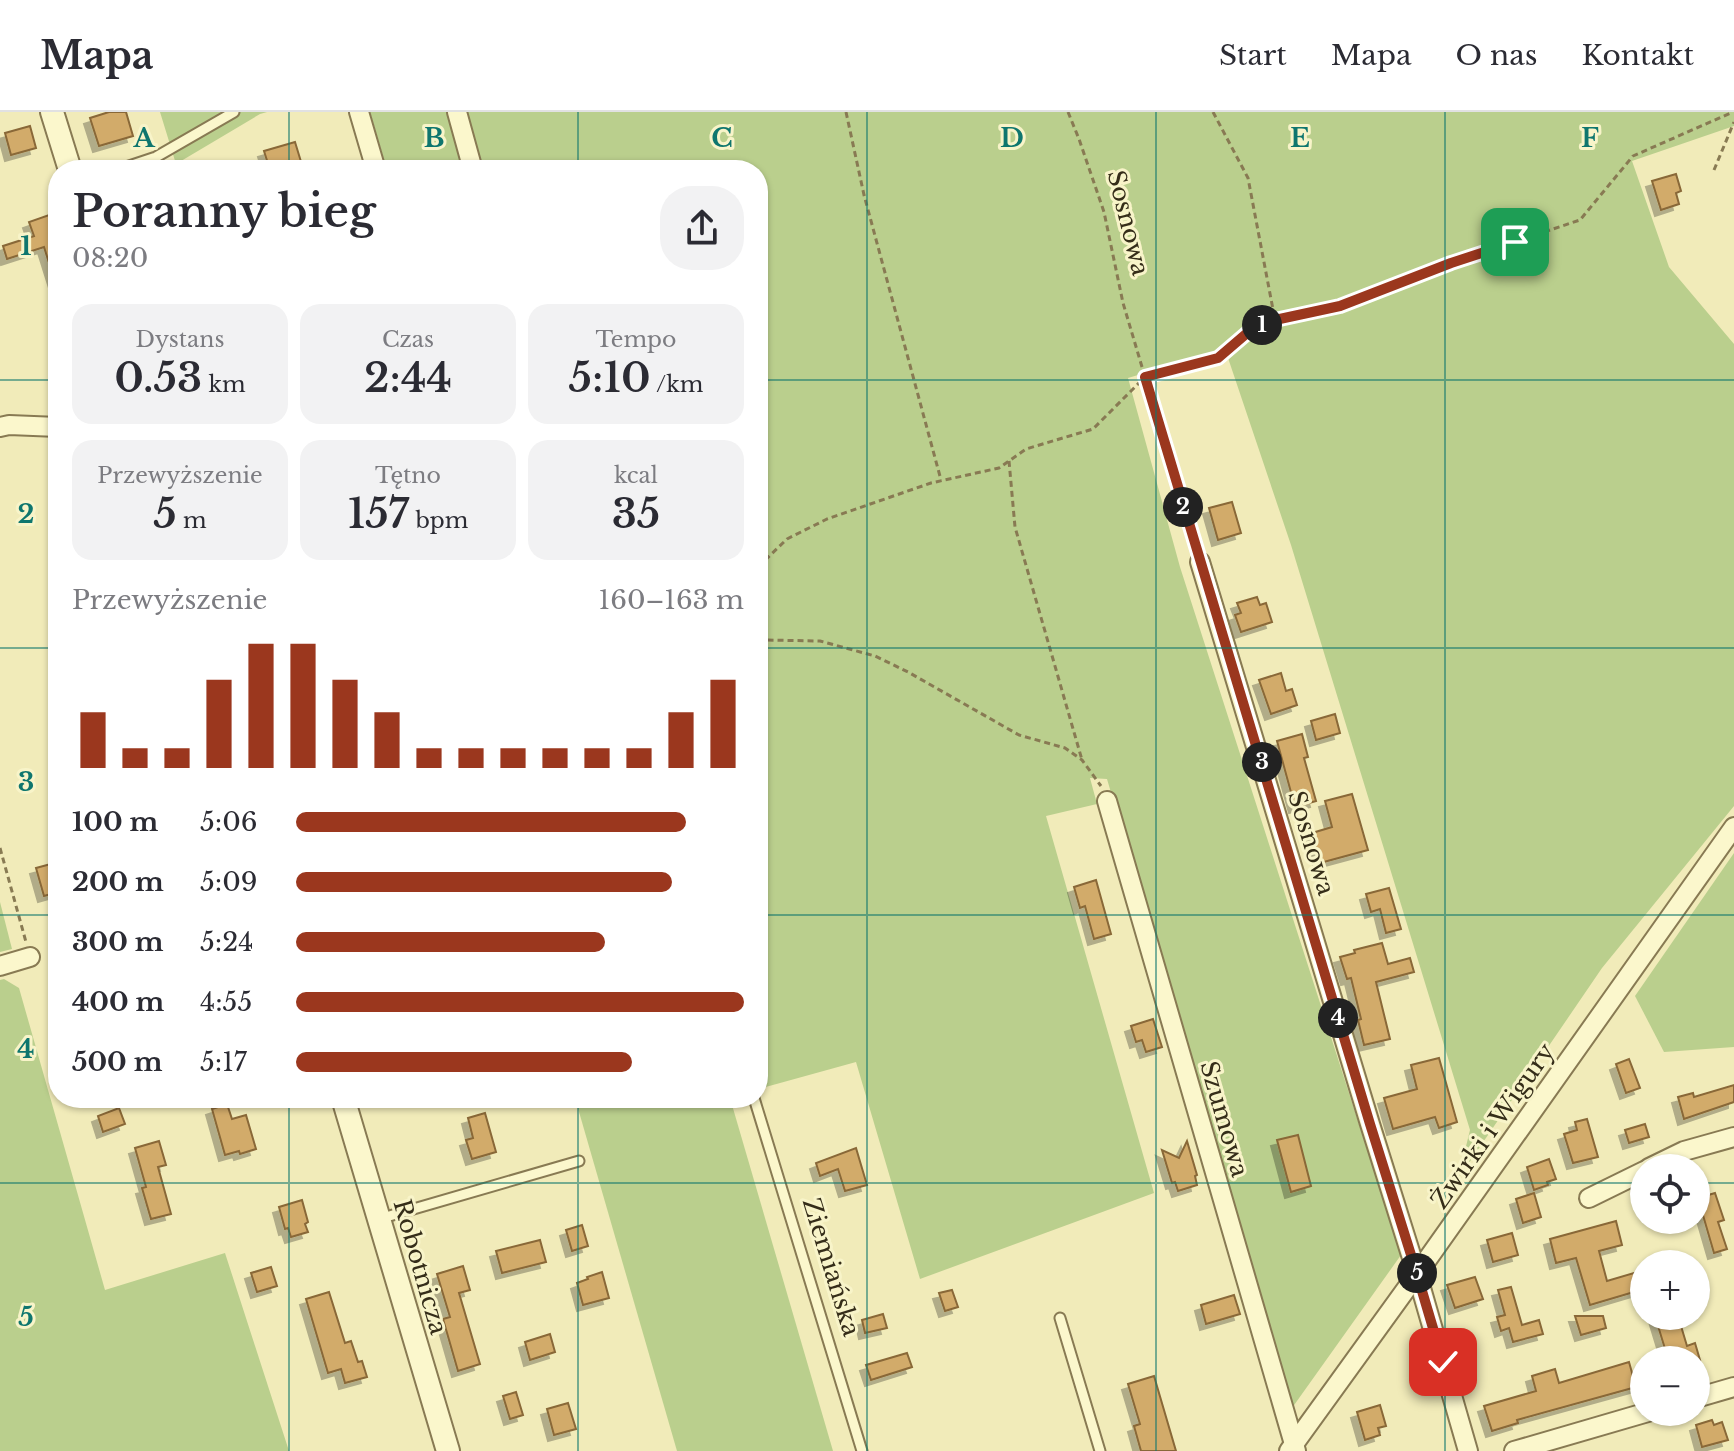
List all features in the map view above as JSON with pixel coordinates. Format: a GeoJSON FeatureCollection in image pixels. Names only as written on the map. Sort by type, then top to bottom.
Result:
{"type":"FeatureCollection","features":[{"type":"Feature","properties":{"kind":"street"},"geometry":{"type":"LineString","coordinates":[[52,112],[67,160]]}},
{"type":"Feature","properties":{"kind":"street"},"geometry":{"type":"LineString","coordinates":[[359,112],[373,160]]}},
{"type":"Feature","properties":{"kind":"street"},"geometry":{"type":"LineString","coordinates":[[457,112],[470,160]]}},
{"type":"Feature","properties":{"kind":"street"},"geometry":{"type":"LineString","coordinates":[[0,427],[48,427]]}},
{"type":"Feature","properties":{"kind":"street","name":"Sosnowa"},"geometry":{"type":"LineString","coordinates":[[1200,562],[1468,1451]]}},
{"type":"Feature","properties":{"kind":"street","name":"Szumowa"},"geometry":{"type":"LineString","coordinates":[[1107,801],[1293,1448]]}},
{"type":"Feature","properties":{"kind":"street","name":"Żwirki i Wigury"},"geometry":{"type":"LineString","coordinates":[[1293,1448],[1734,827]]}},
{"type":"Feature","properties":{"kind":"street"},"geometry":{"type":"LineString","coordinates":[[0,966],[30,957]]}},
{"type":"Feature","properties":{"kind":"street","name":"Robotnicza"},"geometry":{"type":"LineString","coordinates":[[346,1108],[448,1451]]}},
{"type":"Feature","properties":{"kind":"street"},"geometry":{"type":"LineString","coordinates":[[1678,1154],[1734,1137]]}},
{"type":"Feature","properties":{"kind":"street"},"geometry":{"type":"LineString","coordinates":[[1589,1198],[1630,1177]]}},
{"type":"Feature","properties":{"kind":"street"},"geometry":{"type":"LineString","coordinates":[[1710,1394],[1734,1387]]}},
{"type":"Feature","properties":{"kind":"street"},"geometry":{"type":"LineString","coordinates":[[1514,1451],[1630,1417]]}},
{"type":"Feature","properties":{"kind":"lane"},"geometry":{"type":"LineString","coordinates":[[147,160],[234,112]]}},
{"type":"Feature","properties":{"kind":"lane","name":"Ziemiańska"},"geometry":{"type":"LineString","coordinates":[[757,1108],[862,1451]]}},
{"type":"Feature","properties":{"kind":"lane"},"geometry":{"type":"LineString","coordinates":[[379,1219],[579,1161]]}},
{"type":"Feature","properties":{"kind":"lane"},"geometry":{"type":"LineString","coordinates":[[1060,1318],[1100,1451]]}},
{"type":"Feature","properties":{"kind":"path"},"geometry":{"type":"LineString","coordinates":[[846,112],[864,195],[941,481]]}},
{"type":"Feature","properties":{"kind":"path","name":"Sosnowa"},"geometry":{"type":"LineString","coordinates":[[1068,112],[1104,212],[1123,303],[1200,562]]}},
{"type":"Feature","properties":{"kind":"path"},"geometry":{"type":"LineString","coordinates":[[1213,112],[1248,178],[1275,320]]}},
{"type":"Feature","properties":{"kind":"path"},"geometry":{"type":"LineString","coordinates":[[768,557],[787,539],[827,519],[941,481],[999,468],[1026,449],[1093,429],[1145,377],[1218,358],[1253,328],[1340,306],[1451,263],[1580,220],[1633,156],[1733,112]]}},
{"type":"Feature","properties":{"kind":"path"},"geometry":{"type":"LineString","coordinates":[[1714,170],[1734,122]]}},
{"type":"Feature","properties":{"kind":"path"},"geometry":{"type":"LineString","coordinates":[[1009,461],[1015,527],[1082,760]]}},
{"type":"Feature","properties":{"kind":"path"},"geometry":{"type":"LineString","coordinates":[[768,640],[820,641],[875,656],[1019,735],[1065,748],[1082,760],[1100,783],[1107,801]]}},
{"type":"Feature","properties":{"kind":"path"},"geometry":{"type":"LineString","coordinates":[[0,848],[30,957]]}},
{"type":"Feature","properties":{"kind":"green space"},"geometry":{"type":"Polygon","coordinates":[[[160,112],[267,112],[183,160],[175,160],[160,112]]]}},
{"type":"Feature","properties":{"kind":"green space"},"geometry":{"type":"Polygon","coordinates":[[[370,112],[1734,112],[1734,126],[1632,161],[1669,267],[1734,344],[1734,806],[1602,968],[1458,1179],[1470,1130],[1291,545],[1225,349],[1128,378],[1180,567],[1401,1255],[1292,1408],[1107,779],[1090,778],[1097,804],[1046,816],[1154,1193],[920,1279],[856,1062],[768,1086],[768,160],[384,160],[370,112]]]}},
{"type":"Feature","properties":{"kind":"green space"},"geometry":{"type":"Polygon","coordinates":[[[1734,853],[1734,1047],[1664,1052],[1635,996],[1734,853]]]}},
{"type":"Feature","properties":{"kind":"green space"},"geometry":{"type":"Polygon","coordinates":[[[0,902],[12,949],[0,952],[0,902]]]}},
{"type":"Feature","properties":{"kind":"green space"},"geometry":{"type":"Polygon","coordinates":[[[4,979],[19,988],[48,1090],[48,1108],[53,1108],[105,1290],[225,1253],[289,1451],[0,1451],[0,980],[4,979]]]}},
{"type":"Feature","properties":{"kind":"green space"},"geometry":{"type":"Polygon","coordinates":[[[578,1108],[733,1108],[833,1451],[677,1451],[578,1108]]]}},
{"type":"Feature","properties":{"kind":"building"},"geometry":{"type":"Polygon","coordinates":[[[109,112],[126,112],[133,136],[99,146],[90,118],[109,112]]]}},
{"type":"Feature","properties":{"kind":"building"},"geometry":{"type":"Polygon","coordinates":[[[30,126],[36,148],[11,155],[5,133],[30,126]]]}},
{"type":"Feature","properties":{"kind":"building"},"geometry":{"type":"Polygon","coordinates":[[[295,142],[300,160],[267,160],[264,151],[295,142]]]}},
{"type":"Feature","properties":{"kind":"building"},"geometry":{"type":"Polygon","coordinates":[[[1676,174],[1681,191],[1676,193],[1679,204],[1661,210],[1652,181],[1676,174]]]}},
{"type":"Feature","properties":{"kind":"building"},"geometry":{"type":"Polygon","coordinates":[[[48,215],[48,260],[44,247],[7,259],[3,246],[34,236],[29,222],[48,215]]]}},
{"type":"Feature","properties":{"kind":"building"},"geometry":{"type":"Polygon","coordinates":[[[1232,502],[1241,533],[1218,540],[1209,508],[1232,502]]]}},
{"type":"Feature","properties":{"kind":"building"},"geometry":{"type":"Polygon","coordinates":[[[1257,597],[1260,605],[1266,603],[1272,622],[1241,632],[1235,615],[1241,613],[1237,603],[1257,597]]]}},
{"type":"Feature","properties":{"kind":"building"},"geometry":{"type":"Polygon","coordinates":[[[1281,673],[1286,691],[1292,689],[1297,705],[1271,714],[1259,680],[1281,673]]]}},
{"type":"Feature","properties":{"kind":"building"},"geometry":{"type":"Polygon","coordinates":[[[1335,714],[1340,733],[1316,740],[1311,721],[1335,714]]]}},
{"type":"Feature","properties":{"kind":"building"},"geometry":{"type":"Polygon","coordinates":[[[1302,734],[1308,757],[1304,758],[1316,801],[1295,807],[1277,741],[1302,734]]]}},
{"type":"Feature","properties":{"kind":"building"},"geometry":{"type":"Polygon","coordinates":[[[1352,794],[1368,850],[1320,863],[1312,833],[1332,827],[1325,801],[1352,794]]]}},
{"type":"Feature","properties":{"kind":"building"},"geometry":{"type":"Polygon","coordinates":[[[48,865],[48,895],[44,896],[36,868],[48,865]]]}},
{"type":"Feature","properties":{"kind":"building"},"geometry":{"type":"Polygon","coordinates":[[[1096,880],[1111,934],[1094,939],[1085,906],[1080,908],[1074,887],[1096,880]]]}},
{"type":"Feature","properties":{"kind":"building"},"geometry":{"type":"Polygon","coordinates":[[[1389,888],[1401,929],[1386,933],[1380,909],[1371,912],[1366,894],[1389,888]]]}},
{"type":"Feature","properties":{"kind":"building"},"geometry":{"type":"Polygon","coordinates":[[[1382,943],[1388,964],[1410,958],[1414,972],[1376,982],[1390,1039],[1364,1045],[1351,978],[1347,979],[1340,957],[1382,943]]]}},
{"type":"Feature","properties":{"kind":"building"},"geometry":{"type":"Polygon","coordinates":[[[1153,1019],[1162,1047],[1146,1052],[1142,1040],[1136,1042],[1131,1026],[1153,1019]]]}},
{"type":"Feature","properties":{"kind":"building"},"geometry":{"type":"Polygon","coordinates":[[[1439,1058],[1457,1122],[1439,1128],[1435,1117],[1393,1129],[1384,1098],[1417,1089],[1411,1065],[1439,1058]]]}},
{"type":"Feature","properties":{"kind":"building"},"geometry":{"type":"Polygon","coordinates":[[[1629,1059],[1640,1088],[1626,1093],[1616,1064],[1629,1059]]]}},
{"type":"Feature","properties":{"kind":"building"},"geometry":{"type":"Polygon","coordinates":[[[1734,1085],[1734,1102],[1684,1119],[1678,1097],[1693,1093],[1694,1097],[1734,1085]]]}},
{"type":"Feature","properties":{"kind":"building"},"geometry":{"type":"Polygon","coordinates":[[[119,1108],[125,1124],[103,1132],[98,1116],[119,1108]]]}},
{"type":"Feature","properties":{"kind":"building"},"geometry":{"type":"Polygon","coordinates":[[[228,1108],[232,1119],[246,1115],[256,1149],[225,1155],[212,1109],[228,1108]]]}},
{"type":"Feature","properties":{"kind":"building"},"geometry":{"type":"Polygon","coordinates":[[[485,1113],[496,1152],[472,1159],[466,1140],[473,1138],[468,1118],[485,1113]]]}},
{"type":"Feature","properties":{"kind":"building"},"geometry":{"type":"Polygon","coordinates":[[[1587,1119],[1598,1157],[1573,1163],[1564,1134],[1577,1130],[1575,1122],[1587,1119]]]}},
{"type":"Feature","properties":{"kind":"building"},"geometry":{"type":"Polygon","coordinates":[[[1645,1124],[1649,1137],[1629,1143],[1625,1130],[1645,1124]]]}},
{"type":"Feature","properties":{"kind":"building"},"geometry":{"type":"Polygon","coordinates":[[[1298,1135],[1311,1186],[1291,1192],[1277,1140],[1298,1135]]]}},
{"type":"Feature","properties":{"kind":"building"},"geometry":{"type":"Polygon","coordinates":[[[159,1141],[166,1165],[158,1167],[171,1214],[151,1219],[135,1148],[159,1141]]]}},
{"type":"Feature","properties":{"kind":"building"},"geometry":{"type":"Polygon","coordinates":[[[1187,1141],[1197,1185],[1178,1191],[1175,1182],[1172,1183],[1162,1150],[1179,1158],[1187,1141]]]}},
{"type":"Feature","properties":{"kind":"building"},"geometry":{"type":"Polygon","coordinates":[[[856,1148],[867,1185],[845,1191],[838,1169],[820,1176],[816,1163],[856,1148]]]}},
{"type":"Feature","properties":{"kind":"building"},"geometry":{"type":"Polygon","coordinates":[[[1549,1159],[1556,1179],[1534,1190],[1527,1167],[1549,1159]]]}},
{"type":"Feature","properties":{"kind":"building"},"geometry":{"type":"Polygon","coordinates":[[[1534,1193],[1541,1217],[1523,1223],[1516,1199],[1534,1193]]]}},
{"type":"Feature","properties":{"kind":"building"},"geometry":{"type":"Polygon","coordinates":[[[1715,1193],[1724,1220],[1718,1222],[1727,1249],[1714,1253],[1708,1234],[1710,1194],[1715,1193]]]}},
{"type":"Feature","properties":{"kind":"building"},"geometry":{"type":"Polygon","coordinates":[[[302,1200],[308,1232],[291,1237],[288,1228],[285,1229],[279,1207],[302,1200]]]}},
{"type":"Feature","properties":{"kind":"building"},"geometry":{"type":"Polygon","coordinates":[[[1616,1221],[1622,1245],[1599,1251],[1607,1281],[1630,1274],[1630,1293],[1590,1305],[1576,1258],[1556,1263],[1550,1239],[1616,1221]]]}},
{"type":"Feature","properties":{"kind":"building"},"geometry":{"type":"Polygon","coordinates":[[[582,1225],[588,1246],[572,1251],[566,1230],[582,1225]]]}},
{"type":"Feature","properties":{"kind":"building"},"geometry":{"type":"Polygon","coordinates":[[[1512,1233],[1518,1255],[1493,1262],[1487,1240],[1512,1233]]]}},
{"type":"Feature","properties":{"kind":"building"},"geometry":{"type":"Polygon","coordinates":[[[540,1240],[546,1262],[502,1273],[496,1251],[540,1240]]]}},
{"type":"Feature","properties":{"kind":"building"},"geometry":{"type":"Polygon","coordinates":[[[463,1266],[470,1290],[459,1293],[480,1364],[458,1371],[443,1319],[450,1317],[437,1274],[463,1266]]]}},
{"type":"Feature","properties":{"kind":"building"},"geometry":{"type":"Polygon","coordinates":[[[271,1267],[277,1286],[257,1292],[251,1273],[271,1267]]]}},
{"type":"Feature","properties":{"kind":"building"},"geometry":{"type":"Polygon","coordinates":[[[602,1272],[609,1298],[583,1305],[577,1283],[602,1272]]]}},
{"type":"Feature","properties":{"kind":"building"},"geometry":{"type":"Polygon","coordinates":[[[1475,1277],[1483,1299],[1455,1308],[1447,1285],[1475,1277]]]}},
{"type":"Feature","properties":{"kind":"building"},"geometry":{"type":"Polygon","coordinates":[[[1511,1287],[1522,1325],[1539,1320],[1543,1334],[1513,1342],[1509,1328],[1501,1331],[1497,1317],[1505,1315],[1498,1290],[1511,1287]]]}},
{"type":"Feature","properties":{"kind":"building"},"geometry":{"type":"Polygon","coordinates":[[[952,1290],[958,1307],[945,1311],[939,1293],[952,1290]]]}},
{"type":"Feature","properties":{"kind":"building"},"geometry":{"type":"Polygon","coordinates":[[[329,1292],[345,1343],[351,1341],[367,1377],[345,1383],[341,1369],[328,1373],[306,1299],[329,1292]]]}},
{"type":"Feature","properties":{"kind":"building"},"geometry":{"type":"Polygon","coordinates":[[[1234,1295],[1240,1314],[1206,1324],[1201,1305],[1234,1295]]]}},
{"type":"Feature","properties":{"kind":"building"},"geometry":{"type":"Polygon","coordinates":[[[883,1314],[887,1328],[865,1333],[862,1320],[883,1314]]]}},
{"type":"Feature","properties":{"kind":"building"},"geometry":{"type":"Polygon","coordinates":[[[1575,1316],[1603,1316],[1606,1328],[1581,1335],[1575,1316]]]}},
{"type":"Feature","properties":{"kind":"building"},"geometry":{"type":"Polygon","coordinates":[[[1659,1330],[1682,1330],[1687,1346],[1664,1346],[1659,1330]]]}},
{"type":"Feature","properties":{"kind":"building"},"geometry":{"type":"Polygon","coordinates":[[[550,1334],[555,1352],[530,1360],[525,1342],[550,1334]]]}},
{"type":"Feature","properties":{"kind":"building"},"geometry":{"type":"Polygon","coordinates":[[[907,1353],[912,1367],[871,1380],[866,1365],[907,1353]]]}},
{"type":"Feature","properties":{"kind":"building"},"geometry":{"type":"Polygon","coordinates":[[[1629,1362],[1630,1366],[1630,1389],[1517,1420],[1518,1423],[1492,1431],[1484,1406],[1536,1391],[1532,1376],[1555,1369],[1559,1383],[1629,1362]]]}},
{"type":"Feature","properties":{"kind":"building"},"geometry":{"type":"Polygon","coordinates":[[[1154,1376],[1176,1451],[1141,1451],[1134,1426],[1140,1424],[1128,1384],[1154,1376]]]}},
{"type":"Feature","properties":{"kind":"building"},"geometry":{"type":"Polygon","coordinates":[[[516,1392],[523,1415],[510,1419],[503,1396],[516,1392]]]}},
{"type":"Feature","properties":{"kind":"building"},"geometry":{"type":"Polygon","coordinates":[[[568,1403],[576,1429],[554,1435],[547,1409],[568,1403]]]}},
{"type":"Feature","properties":{"kind":"building"},"geometry":{"type":"Polygon","coordinates":[[[1380,1405],[1386,1426],[1378,1428],[1380,1435],[1365,1440],[1357,1412],[1380,1405]]]}},
{"type":"Feature","properties":{"kind":"building"},"geometry":{"type":"Polygon","coordinates":[[[1710,1421],[1714,1425],[1722,1422],[1728,1440],[1702,1447],[1696,1426],[1710,1426],[1710,1421]]]}},
{"type":"Feature","properties":{"kind":"route"},"geometry":{"type":"LineString","coordinates":[[1443,1362],[1145,377],[1218,358],[1253,328],[1340,306],[1515,242]]}}]}
